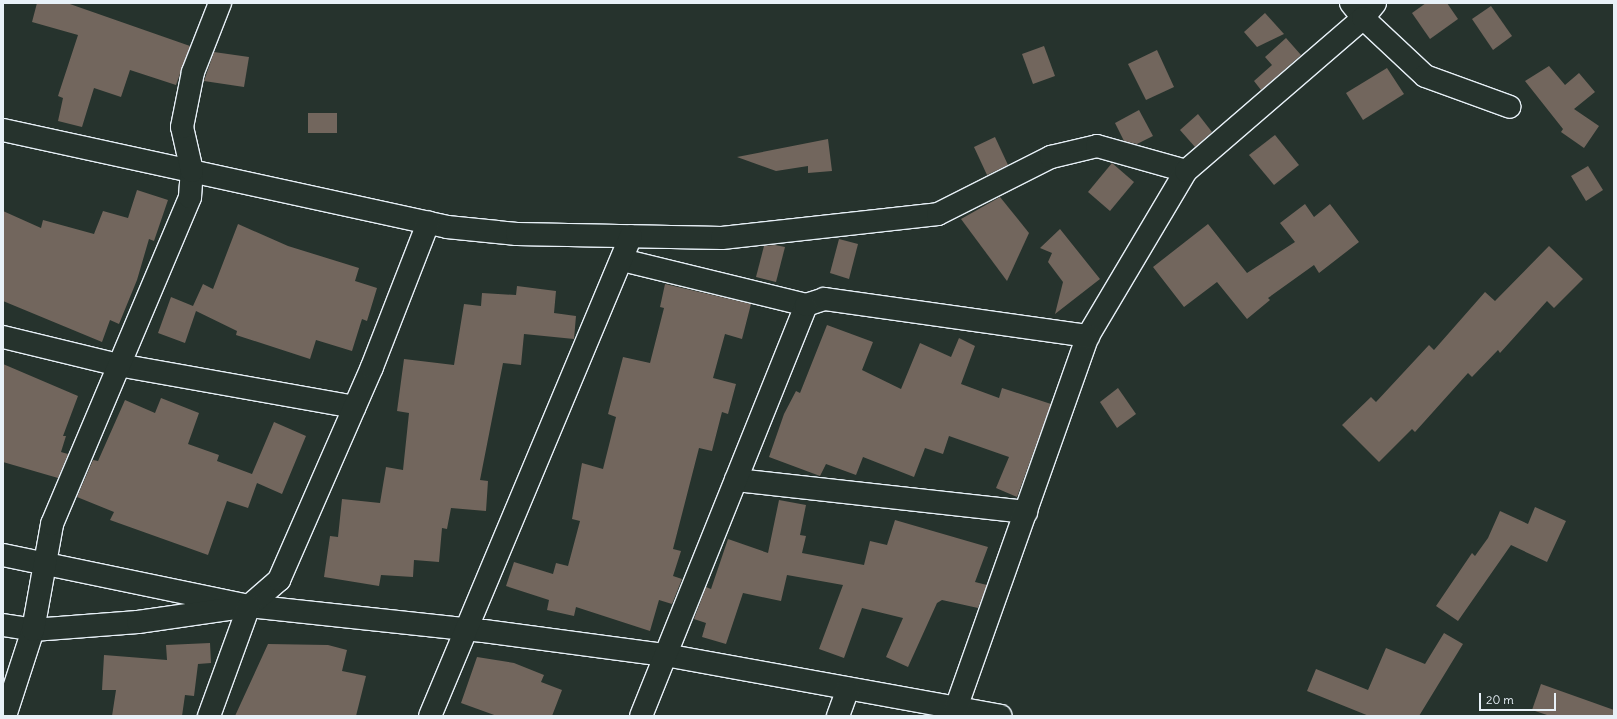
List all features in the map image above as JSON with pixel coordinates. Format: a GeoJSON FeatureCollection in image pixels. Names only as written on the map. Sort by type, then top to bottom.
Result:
{"type":"FeatureCollection","features":[{"type":"Feature","properties":{"kind":"street"},"geometry":{"type":"LineString","coordinates":[[5,716],[33,630],[52,524],[190,197],[192,171],[182,127],[193,72],[220,3]]}},
{"type":"Feature","properties":{"kind":"street"},"geometry":{"type":"LineString","coordinates":[[956,708],[1088,336],[1186,171],[1363,8],[1425,76],[1510,107]]}},
{"type":"Feature","properties":{"kind":"street"},"geometry":{"type":"LineString","coordinates":[[3,130],[428,223],[517,234],[722,238],[938,214],[1052,157],[1097,146],[1186,171]]}},
{"type":"Feature","properties":{"kind":"street"},"geometry":{"type":"LineString","coordinates":[[209,716],[249,606],[278,580],[354,407],[428,223]]}},
{"type":"Feature","properties":{"kind":"street"},"geometry":{"type":"LineString","coordinates":[[430,716],[465,629],[632,236]]}},
{"type":"Feature","properties":{"kind":"street"},"geometry":{"type":"LineString","coordinates":[[622,260],[806,305],[824,299],[1088,336]]}},
{"type":"Feature","properties":{"kind":"street"},"geometry":{"type":"LineString","coordinates":[[641,716],[806,305]]}},
{"type":"Feature","properties":{"kind":"street"},"geometry":{"type":"LineString","coordinates":[[3,337],[119,365],[354,407]]}},
{"type":"Feature","properties":{"kind":"street"},"geometry":{"type":"LineString","coordinates":[[736,480],[1026,512]]}},
{"type":"Feature","properties":{"kind":"street"},"geometry":{"type":"LineString","coordinates":[[3,555],[249,606],[465,629],[665,655],[1000,716]]}},
{"type":"Feature","properties":{"kind":"street"},"geometry":{"type":"LineString","coordinates":[[3,625],[33,630],[138,622],[249,606]]}},
{"type":"Feature","properties":{"kind":"street"},"geometry":{"type":"LineString","coordinates":[[838,716],[848,688]]}},
{"type":"Feature","properties":{"kind":"building"},"geometry":{"type":"Polygon","coordinates":[[[37,3],[67,3],[190,46],[176,85],[130,70],[121,97],[94,88],[82,127],[58,121],[63,98],[58,96],[78,35],[32,22],[37,3]]]}},
{"type":"Feature","properties":{"kind":"building"},"geometry":{"type":"Polygon","coordinates":[[[1426,3],[1447,3],[1458,19],[1430,39],[1412,13],[1426,3]]]}},
{"type":"Feature","properties":{"kind":"building"},"geometry":{"type":"Polygon","coordinates":[[[1491,6],[1512,36],[1493,50],[1472,19],[1491,6]]]}},
{"type":"Feature","properties":{"kind":"building"},"geometry":{"type":"Polygon","coordinates":[[[1265,13],[1284,34],[1257,47],[1244,32],[1265,13]]]}},
{"type":"Feature","properties":{"kind":"building"},"geometry":{"type":"Polygon","coordinates":[[[1286,38],[1301,55],[1261,90],[1254,81],[1272,65],[1265,57],[1286,38]]]}},
{"type":"Feature","properties":{"kind":"building"},"geometry":{"type":"Polygon","coordinates":[[[1044,46],[1055,76],[1033,84],[1022,54],[1044,46]]]}},
{"type":"Feature","properties":{"kind":"building"},"geometry":{"type":"Polygon","coordinates":[[[1157,50],[1174,87],[1146,100],[1128,64],[1157,50]]]}},
{"type":"Feature","properties":{"kind":"building"},"geometry":{"type":"Polygon","coordinates":[[[214,52],[249,57],[244,87],[204,81],[214,52]]]}},
{"type":"Feature","properties":{"kind":"building"},"geometry":{"type":"Polygon","coordinates":[[[1549,66],[1565,85],[1579,73],[1595,92],[1574,109],[1599,126],[1584,148],[1561,132],[1563,129],[1525,81],[1549,66]]]}},
{"type":"Feature","properties":{"kind":"building"},"geometry":{"type":"Polygon","coordinates":[[[1387,68],[1404,94],[1363,120],[1346,93],[1387,68]]]}},
{"type":"Feature","properties":{"kind":"building"},"geometry":{"type":"Polygon","coordinates":[[[1139,110],[1153,136],[1137,144],[1124,141],[1115,123],[1139,110]]]}},
{"type":"Feature","properties":{"kind":"building"},"geometry":{"type":"Polygon","coordinates":[[[308,113],[337,113],[337,133],[308,133],[308,113]]]}},
{"type":"Feature","properties":{"kind":"building"},"geometry":{"type":"Polygon","coordinates":[[[1198,114],[1212,132],[1195,147],[1180,130],[1198,114]]]}},
{"type":"Feature","properties":{"kind":"building"},"geometry":{"type":"Polygon","coordinates":[[[1275,135],[1299,165],[1274,185],[1249,155],[1275,135]]]}},
{"type":"Feature","properties":{"kind":"building"},"geometry":{"type":"Polygon","coordinates":[[[995,137],[1008,165],[987,175],[974,147],[995,137]]]}},
{"type":"Feature","properties":{"kind":"building"},"geometry":{"type":"Polygon","coordinates":[[[828,139],[832,171],[808,173],[808,166],[776,171],[737,157],[828,139]]]}},
{"type":"Feature","properties":{"kind":"building"},"geometry":{"type":"Polygon","coordinates":[[[1112,163],[1134,182],[1110,211],[1088,192],[1112,163]]]}},
{"type":"Feature","properties":{"kind":"building"},"geometry":{"type":"Polygon","coordinates":[[[1588,166],[1603,190],[1586,201],[1571,176],[1588,166]]]}},
{"type":"Feature","properties":{"kind":"building"},"geometry":{"type":"Polygon","coordinates":[[[137,190],[168,200],[154,241],[149,239],[137,280],[119,324],[110,320],[102,342],[3,301],[3,211],[41,228],[43,220],[94,234],[103,211],[128,218],[137,190]]]}},
{"type":"Feature","properties":{"kind":"building"},"geometry":{"type":"Polygon","coordinates":[[[1000,197],[1029,233],[1007,281],[961,219],[1000,197]]]}},
{"type":"Feature","properties":{"kind":"building"},"geometry":{"type":"Polygon","coordinates":[[[1305,204],[1314,217],[1330,204],[1359,242],[1319,273],[1314,265],[1268,298],[1270,300],[1247,319],[1217,282],[1184,307],[1153,267],[1208,224],[1247,273],[1295,242],[1280,223],[1305,204]]]}},
{"type":"Feature","properties":{"kind":"building"},"geometry":{"type":"Polygon","coordinates":[[[238,224],[288,246],[359,268],[355,281],[377,288],[367,321],[362,319],[352,351],[316,340],[310,359],[236,335],[237,331],[196,311],[185,343],[158,333],[171,297],[193,306],[203,284],[213,289],[238,224]]]}},
{"type":"Feature","properties":{"kind":"building"},"geometry":{"type":"Polygon","coordinates":[[[1060,229],[1100,279],[1055,314],[1063,282],[1048,262],[1052,253],[1040,248],[1060,229]]]}},
{"type":"Feature","properties":{"kind":"building"},"geometry":{"type":"Polygon","coordinates":[[[839,239],[858,244],[849,279],[830,273],[839,239]]]}},
{"type":"Feature","properties":{"kind":"building"},"geometry":{"type":"Polygon","coordinates":[[[775,245],[785,247],[776,282],[756,277],[764,246],[775,245]]]}},
{"type":"Feature","properties":{"kind":"building"},"geometry":{"type":"Polygon","coordinates":[[[1549,246],[1583,279],[1554,308],[1547,301],[1500,353],[1498,350],[1472,377],[1468,373],[1415,432],[1412,429],[1379,462],[1342,425],[1371,397],[1376,402],[1429,345],[1434,350],[1485,292],[1495,301],[1549,246]]]}},
{"type":"Feature","properties":{"kind":"building"},"geometry":{"type":"Polygon","coordinates":[[[665,284],[751,304],[742,339],[725,334],[713,378],[736,384],[728,414],[722,412],[712,451],[699,448],[673,549],[681,551],[673,576],[682,579],[672,604],[659,600],[650,631],[576,607],[574,616],[547,610],[549,600],[506,586],[514,562],[553,574],[556,563],[568,566],[580,521],[572,519],[582,463],[603,469],[616,417],[608,414],[623,357],[650,363],[664,308],[660,307],[665,284]]]}},
{"type":"Feature","properties":{"kind":"building"},"geometry":{"type":"Polygon","coordinates":[[[517,286],[556,291],[554,313],[576,316],[574,339],[524,334],[521,365],[503,363],[480,480],[488,481],[486,511],[451,508],[447,529],[442,528],[439,562],[414,560],[413,577],[381,575],[379,586],[324,577],[330,536],[338,537],[342,499],[380,503],[386,467],[403,470],[409,413],[397,411],[404,359],[454,365],[464,304],[481,306],[482,293],[516,295],[517,286]]]}},
{"type":"Feature","properties":{"kind":"building"},"geometry":{"type":"Polygon","coordinates":[[[827,325],[873,342],[862,370],[901,389],[920,343],[951,357],[959,338],[975,346],[961,384],[999,398],[1002,388],[1051,404],[1017,497],[996,488],[1009,457],[949,436],[943,454],[925,448],[914,477],[863,457],[856,475],[826,464],[820,476],[769,457],[784,414],[796,391],[800,393],[827,325]]]}},
{"type":"Feature","properties":{"kind":"building"},"geometry":{"type":"Polygon","coordinates":[[[3,364],[78,396],[63,436],[66,436],[61,452],[68,454],[58,478],[3,462],[3,364]]]}},
{"type":"Feature","properties":{"kind":"building"},"geometry":{"type":"Polygon","coordinates":[[[1118,388],[1136,414],[1117,428],[1100,402],[1118,388]]]}},
{"type":"Feature","properties":{"kind":"building"},"geometry":{"type":"Polygon","coordinates":[[[161,398],[199,413],[188,444],[219,455],[217,461],[252,474],[274,422],[306,436],[282,494],[257,483],[248,508],[227,501],[208,555],[110,520],[114,512],[77,497],[93,460],[98,461],[125,400],[155,413],[161,398]]]}},
{"type":"Feature","properties":{"kind":"building"},"geometry":{"type":"Polygon","coordinates":[[[779,500],[806,505],[800,535],[806,536],[802,553],[864,565],[870,541],[887,545],[895,520],[988,547],[975,582],[987,585],[978,608],[942,600],[937,603],[908,667],[886,657],[903,618],[862,608],[844,658],[819,649],[843,585],[787,575],[781,601],[743,593],[726,644],[702,637],[706,623],[694,619],[706,587],[711,589],[728,539],[768,553],[779,500]]]}},
{"type":"Feature","properties":{"kind":"building"},"geometry":{"type":"Polygon","coordinates":[[[1535,507],[1566,521],[1547,562],[1511,545],[1458,621],[1436,606],[1472,553],[1475,556],[1488,538],[1500,511],[1528,524],[1535,507]]]}},
{"type":"Feature","properties":{"kind":"building"},"geometry":{"type":"Polygon","coordinates":[[[1444,633],[1463,644],[1419,716],[1369,716],[1307,691],[1316,669],[1368,690],[1386,648],[1425,664],[1444,633]]]}},
{"type":"Feature","properties":{"kind":"building"},"geometry":{"type":"Polygon","coordinates":[[[210,643],[211,663],[198,664],[194,696],[185,695],[182,716],[112,716],[116,690],[102,690],[104,655],[167,660],[166,645],[210,643]]]}},
{"type":"Feature","properties":{"kind":"building"},"geometry":{"type":"Polygon","coordinates":[[[268,644],[328,645],[347,650],[342,671],[366,676],[356,716],[235,716],[268,644]]]}},
{"type":"Feature","properties":{"kind":"building"},"geometry":{"type":"Polygon","coordinates":[[[477,657],[514,663],[544,675],[541,682],[562,690],[552,716],[497,716],[461,703],[477,657]]]}},
{"type":"Feature","properties":{"kind":"building"},"geometry":{"type":"Polygon","coordinates":[[[1541,684],[1614,710],[1614,716],[1550,716],[1532,710],[1541,684]]]}}]}
